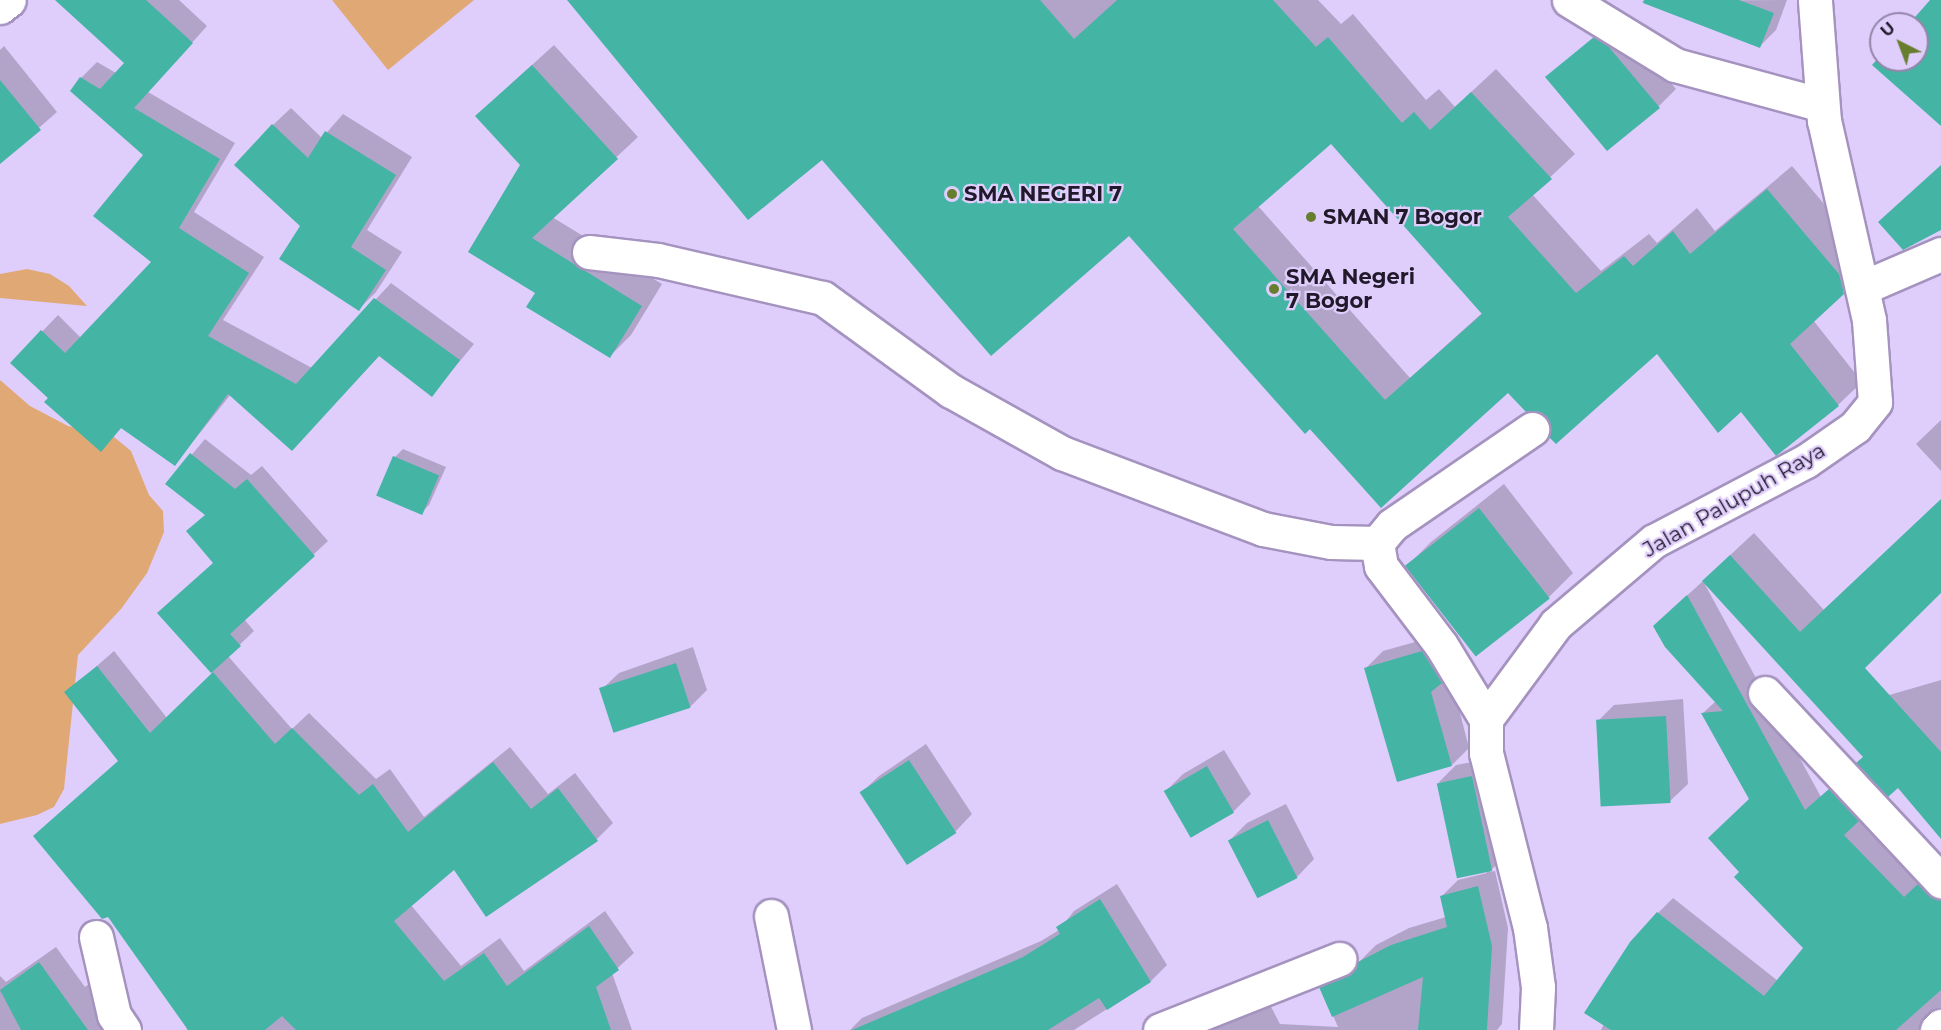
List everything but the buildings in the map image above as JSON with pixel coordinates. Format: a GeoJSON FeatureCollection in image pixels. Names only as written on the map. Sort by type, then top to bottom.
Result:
{"type":"FeatureCollection","features":[{"type":"Feature","properties":{"kind":"street"},"geometry":{"type":"LineString","coordinates":[[0,7],[9,0]]}},
{"type":"Feature","properties":{"kind":"street"},"geometry":{"type":"LineString","coordinates":[[1569,0],[1675,65],[1822,105]]}},
{"type":"Feature","properties":{"kind":"street","name":"Jalan Palupuh Raya"},"geometry":{"type":"LineString","coordinates":[[1486,719],[1556,624],[1654,541],[1806,461],[1855,427],[1875,402],[1872,344],[1822,105],[1815,0]]}},
{"type":"Feature","properties":{"kind":"street"},"geometry":{"type":"LineString","coordinates":[[589,252],[658,260],[823,298],[951,391],[1062,453],[1263,529],[1331,542],[1377,543]]}},
{"type":"Feature","properties":{"kind":"street"},"geometry":{"type":"LineString","coordinates":[[1862,288],[1941,254]]}},
{"type":"Feature","properties":{"kind":"street"},"geometry":{"type":"LineString","coordinates":[[1532,429],[1392,525],[1377,543],[1381,566],[1441,645],[1486,719],[1486,753],[1530,928],[1538,987],[1536,1030]]}},
{"type":"Feature","properties":{"kind":"street"},"geometry":{"type":"LineString","coordinates":[[1765,693],[1941,881]]}},
{"type":"Feature","properties":{"kind":"street"},"geometry":{"type":"LineString","coordinates":[[771,916],[794,1030]]}},
{"type":"Feature","properties":{"kind":"street"},"geometry":{"type":"LineString","coordinates":[[96,937],[114,1015],[124,1030]]}},
{"type":"Feature","properties":{"kind":"street"},"geometry":{"type":"LineString","coordinates":[[1160,1030],[1339,959]]}},
{"type":"Feature","properties":{"kind":"street"},"geometry":{"type":"LineString","coordinates":[[1937,1030],[1941,1026]]}},
{"type":"Feature","properties":{"kind":"shaded area"},"geometry":{"type":"Polygon","coordinates":[[[332,0],[474,0],[388,70],[332,0]]]}},
{"type":"Feature","properties":{"kind":"shaded area"},"geometry":{"type":"Polygon","coordinates":[[[27,269],[50,274],[69,286],[87,306],[0,298],[0,274],[27,269]]]}},
{"type":"Feature","properties":{"kind":"shaded area"},"geometry":{"type":"Polygon","coordinates":[[[0,380],[30,406],[68,426],[114,437],[131,451],[149,495],[163,511],[164,532],[147,573],[121,609],[78,655],[64,789],[54,807],[37,815],[0,824],[0,380]]]}},
{"type":"Feature","properties":{"kind":"place","name":"SMA NEGERI 7"},"geometry":{"type":"Point","coordinates":[952,194]}},
{"type":"Feature","properties":{"kind":"place","name":"SMAN 7 Bogor"},"geometry":{"type":"Point","coordinates":[1311,217]}},
{"type":"Feature","properties":{"kind":"place","name":"SMA Negeri 7 Bogor"},"geometry":{"type":"Point","coordinates":[1274,289]}}]}
